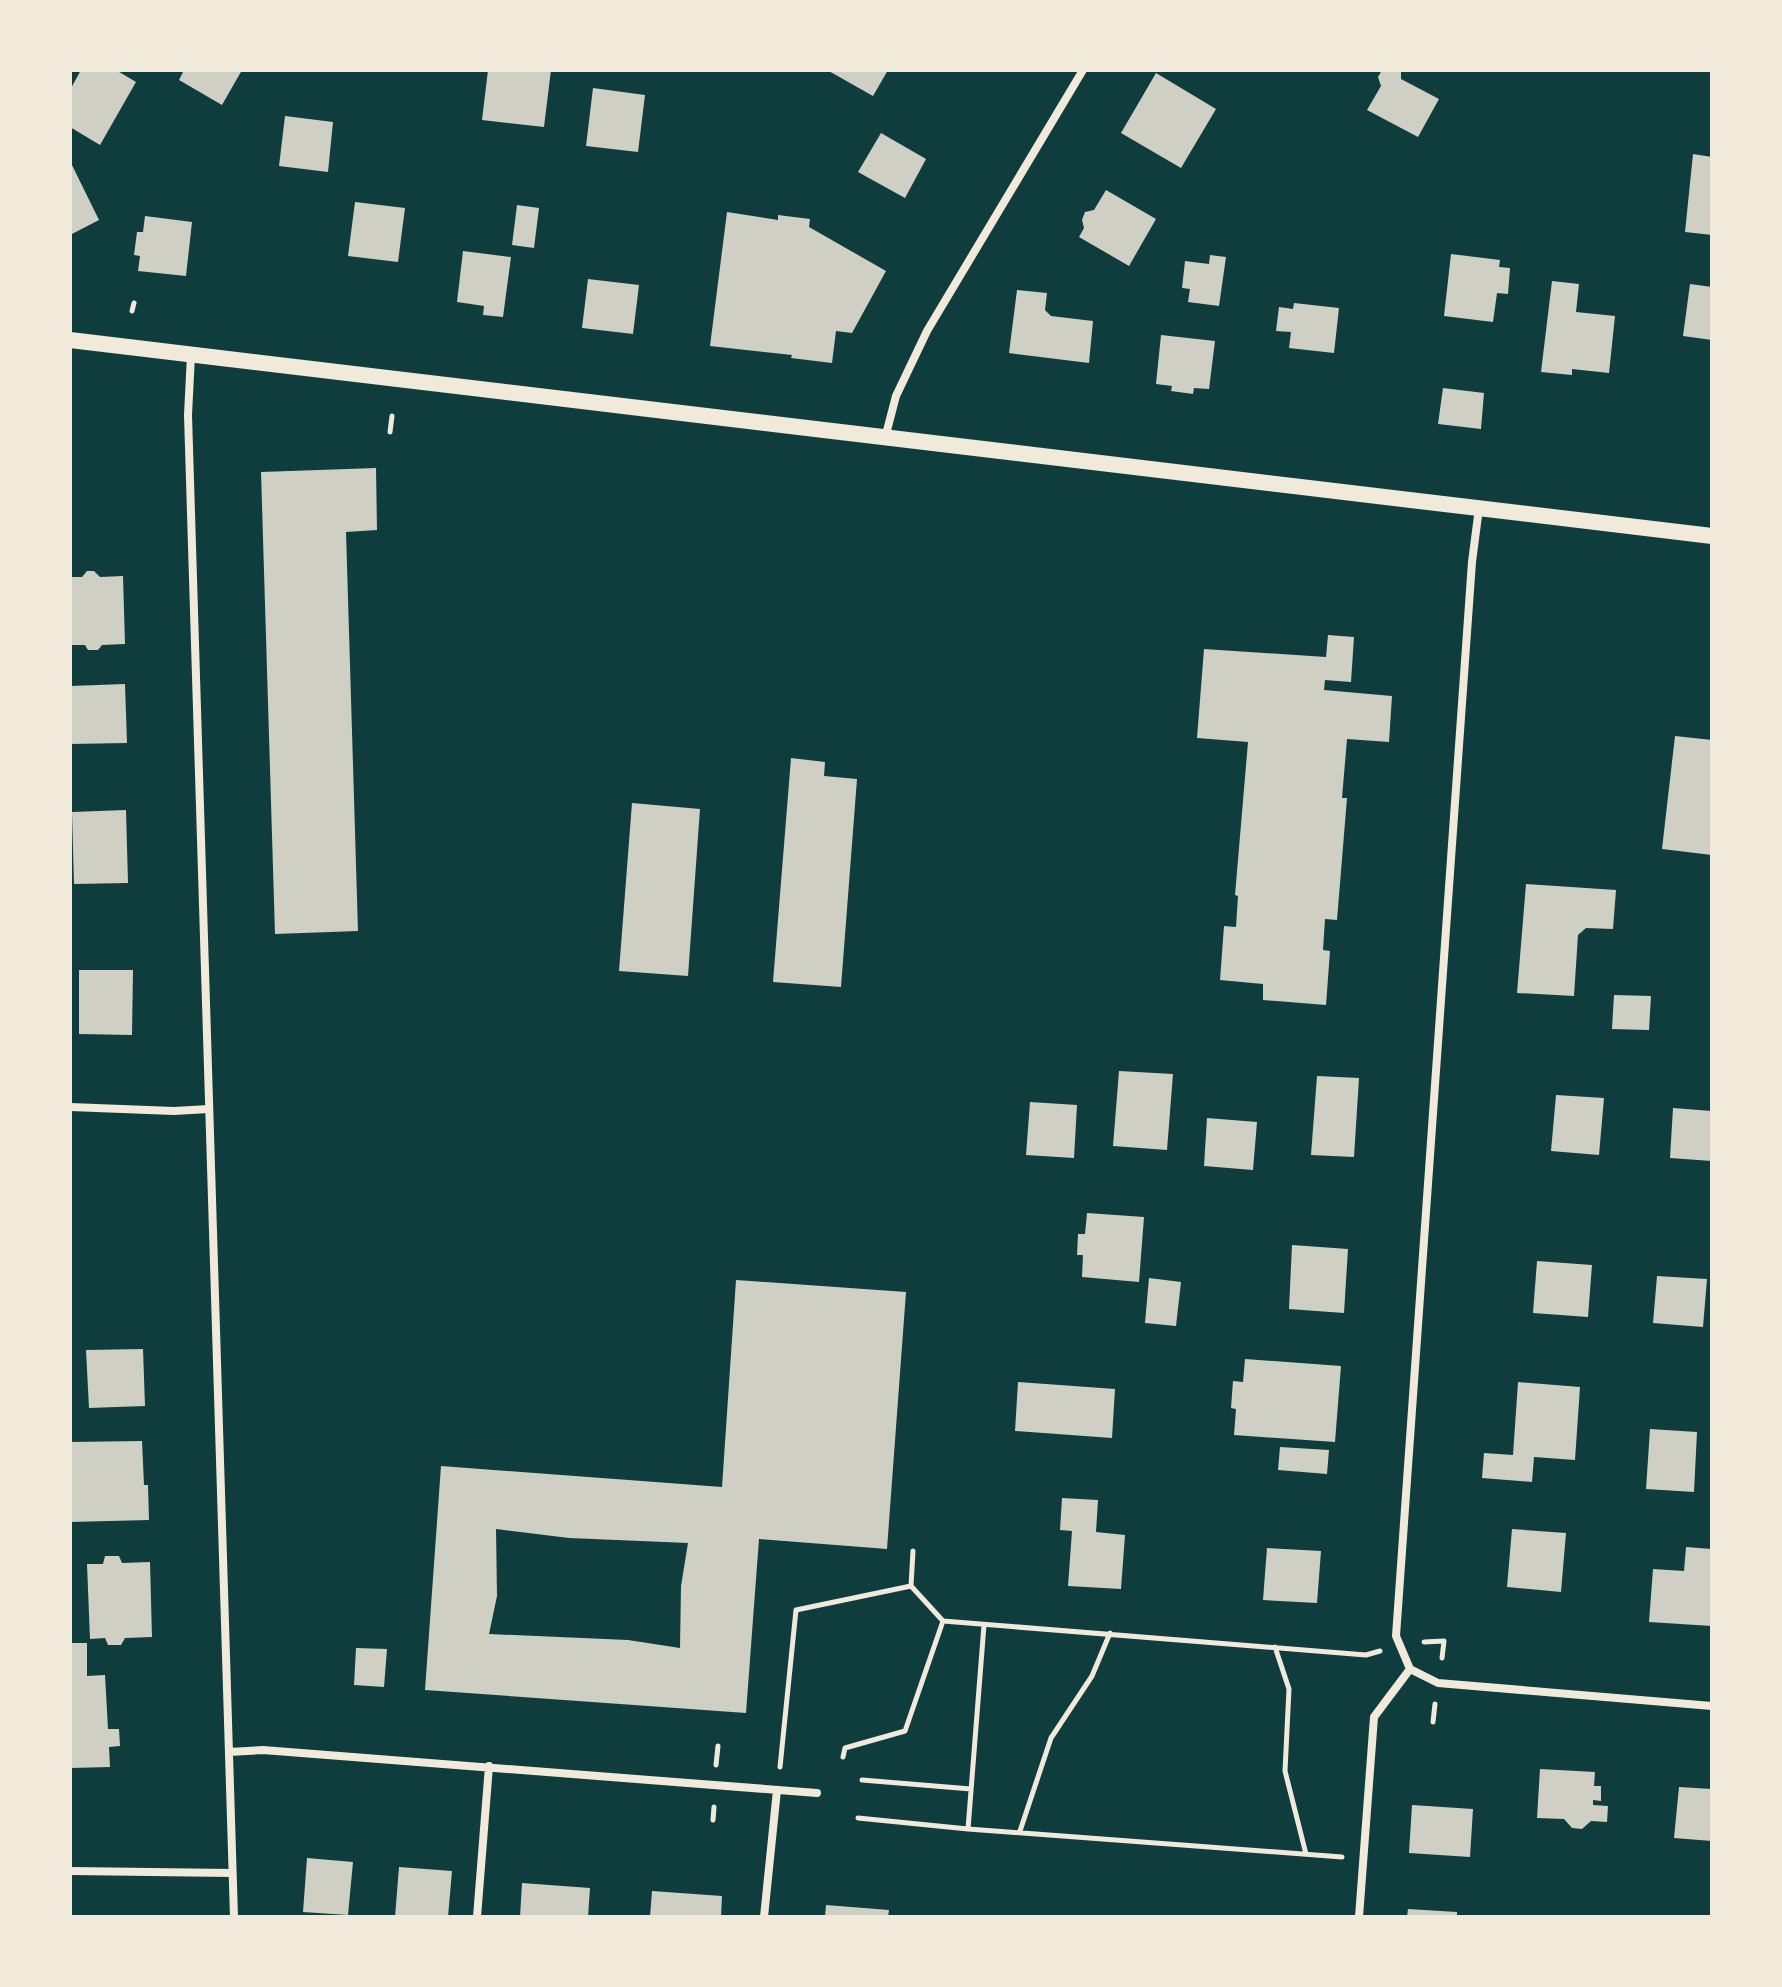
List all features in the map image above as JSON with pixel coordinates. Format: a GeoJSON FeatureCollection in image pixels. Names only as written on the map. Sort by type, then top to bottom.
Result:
{"type":"FeatureCollection","features":[{"type":"Feature","properties":{"kind":"main road"},"geometry":{"type":"LineString","coordinates":[[70,340],[1712,536]]}},
{"type":"Feature","properties":{"kind":"street"},"geometry":{"type":"LineString","coordinates":[[885,439],[896,396],[927,331],[1083,70]]}},
{"type":"Feature","properties":{"kind":"street"},"geometry":{"type":"LineString","coordinates":[[191,355],[188,415],[234,1917]]}},
{"type":"Feature","properties":{"kind":"street"},"geometry":{"type":"LineString","coordinates":[[1479,508],[1472,562],[1396,1636],[1410,1669],[1438,1683],[1712,1706]]}},
{"type":"Feature","properties":{"kind":"street"},"geometry":{"type":"LineString","coordinates":[[70,1107],[174,1111],[209,1109]]}},
{"type":"Feature","properties":{"kind":"street"},"geometry":{"type":"LineString","coordinates":[[1359,1917],[1374,1717],[1410,1669]]}},
{"type":"Feature","properties":{"kind":"street"},"geometry":{"type":"LineString","coordinates":[[229,1752],[263,1750],[817,1793]]}},
{"type":"Feature","properties":{"kind":"street"},"geometry":{"type":"LineString","coordinates":[[477,1917],[489,1766]]}},
{"type":"Feature","properties":{"kind":"street"},"geometry":{"type":"LineString","coordinates":[[764,1917],[777,1790]]}},
{"type":"Feature","properties":{"kind":"street"},"geometry":{"type":"LineString","coordinates":[[70,1871],[232,1873]]}},
{"type":"Feature","properties":{"kind":"path"},"geometry":{"type":"LineString","coordinates":[[132,311],[134,303]]}},
{"type":"Feature","properties":{"kind":"path"},"geometry":{"type":"LineString","coordinates":[[390,432],[392,416]]}},
{"type":"Feature","properties":{"kind":"path"},"geometry":{"type":"LineString","coordinates":[[913,1551],[911,1586],[943,1621],[1366,1655]]}},
{"type":"Feature","properties":{"kind":"path"},"geometry":{"type":"LineString","coordinates":[[777,1790],[796,1610],[911,1586]]}},
{"type":"Feature","properties":{"kind":"path"},"geometry":{"type":"LineString","coordinates":[[843,1757],[845,1748],[905,1731],[943,1621]]}},
{"type":"Feature","properties":{"kind":"path"},"geometry":{"type":"LineString","coordinates":[[968,1829],[984,1625]]}},
{"type":"Feature","properties":{"kind":"path"},"geometry":{"type":"LineString","coordinates":[[1020,1831],[1051,1738],[1092,1676],[1110,1633]]}},
{"type":"Feature","properties":{"kind":"path"},"geometry":{"type":"LineString","coordinates":[[1275,1647],[1289,1689],[1285,1771],[1306,1854]]}},
{"type":"Feature","properties":{"kind":"path"},"geometry":{"type":"LineString","coordinates":[[862,1780],[971,1789]]}},
{"type":"Feature","properties":{"kind":"path"},"geometry":{"type":"LineString","coordinates":[[858,1818],[1363,1858]]}},
{"type":"Feature","properties":{"kind":"building"},"geometry":{"type":"Polygon","coordinates":[[[81,70],[116,70],[136,82],[100,145],[70,127],[70,90],[81,70]]]}},
{"type":"Feature","properties":{"kind":"building"},"geometry":{"type":"Polygon","coordinates":[[[184,70],[242,70],[222,105],[179,80],[184,70]]]}},
{"type":"Feature","properties":{"kind":"building"},"geometry":{"type":"Polygon","coordinates":[[[488,70],[551,70],[544,127],[482,120],[488,70]]]}},
{"type":"Feature","properties":{"kind":"building"},"geometry":{"type":"Polygon","coordinates":[[[827,70],[888,70],[873,96],[827,70]]]}},
{"type":"Feature","properties":{"kind":"building"},"geometry":{"type":"Polygon","coordinates":[[[1382,70],[1401,72],[1401,79],[1439,99],[1418,137],[1367,110],[1381,86],[1378,77],[1382,70]]]}},
{"type":"Feature","properties":{"kind":"building"},"geometry":{"type":"Polygon","coordinates":[[[1156,73],[1216,109],[1181,168],[1121,133],[1156,73]]]}},
{"type":"Feature","properties":{"kind":"building"},"geometry":{"type":"Polygon","coordinates":[[[593,88],[645,95],[638,152],[586,146],[593,88]]]}},
{"type":"Feature","properties":{"kind":"building"},"geometry":{"type":"Polygon","coordinates":[[[285,116],[333,122],[328,172],[279,166],[285,116]]]}},
{"type":"Feature","properties":{"kind":"building"},"geometry":{"type":"Polygon","coordinates":[[[881,133],[926,159],[905,198],[858,172],[881,133]]]}},
{"type":"Feature","properties":{"kind":"building"},"geometry":{"type":"Polygon","coordinates":[[[1693,154],[1712,157],[1712,235],[1685,232],[1693,154]]]}},
{"type":"Feature","properties":{"kind":"building"},"geometry":{"type":"Polygon","coordinates":[[[70,161],[99,220],[70,235],[70,161]]]}},
{"type":"Feature","properties":{"kind":"building"},"geometry":{"type":"Polygon","coordinates":[[[1106,190],[1156,219],[1129,266],[1079,237],[1084,228],[1082,220],[1085,212],[1094,210],[1106,190]]]}},
{"type":"Feature","properties":{"kind":"building"},"geometry":{"type":"Polygon","coordinates":[[[355,202],[405,208],[398,262],[348,256],[355,202]]]}},
{"type":"Feature","properties":{"kind":"building"},"geometry":{"type":"Polygon","coordinates":[[[517,205],[539,208],[534,248],[512,245],[517,205]]]}},
{"type":"Feature","properties":{"kind":"building"},"geometry":{"type":"Polygon","coordinates":[[[727,212],[778,220],[778,215],[810,219],[809,227],[886,271],[852,333],[836,331],[832,363],[791,358],[792,355],[710,346],[727,212]]]}},
{"type":"Feature","properties":{"kind":"building"},"geometry":{"type":"Polygon","coordinates":[[[145,216],[192,222],[186,276],[138,271],[140,256],[134,255],[137,232],[143,232],[145,216]]]}},
{"type":"Feature","properties":{"kind":"building"},"geometry":{"type":"Polygon","coordinates":[[[463,251],[511,257],[503,317],[483,315],[484,306],[457,302],[463,251]]]}},
{"type":"Feature","properties":{"kind":"building"},"geometry":{"type":"Polygon","coordinates":[[[1451,254],[1500,260],[1499,267],[1510,268],[1508,294],[1497,293],[1493,322],[1444,316],[1451,254]]]}},
{"type":"Feature","properties":{"kind":"building"},"geometry":{"type":"Polygon","coordinates":[[[1210,255],[1226,257],[1219,306],[1188,302],[1190,289],[1182,288],[1185,261],[1209,264],[1210,255]]]}},
{"type":"Feature","properties":{"kind":"building"},"geometry":{"type":"Polygon","coordinates":[[[588,279],[639,285],[633,334],[582,328],[588,279]]]}},
{"type":"Feature","properties":{"kind":"building"},"geometry":{"type":"Polygon","coordinates":[[[1552,281],[1579,284],[1576,312],[1615,316],[1609,373],[1572,369],[1572,375],[1541,372],[1552,281]]]}},
{"type":"Feature","properties":{"kind":"building"},"geometry":{"type":"Polygon","coordinates":[[[1690,284],[1712,287],[1712,340],[1683,336],[1690,284]]]}},
{"type":"Feature","properties":{"kind":"building"},"geometry":{"type":"Polygon","coordinates":[[[1017,290],[1047,293],[1045,310],[1051,316],[1093,321],[1089,363],[1009,353],[1017,290]]]}},
{"type":"Feature","properties":{"kind":"building"},"geometry":{"type":"Polygon","coordinates":[[[1294,303],[1339,308],[1334,353],[1289,348],[1291,332],[1276,331],[1279,307],[1293,309],[1294,303]]]}},
{"type":"Feature","properties":{"kind":"building"},"geometry":{"type":"Polygon","coordinates":[[[1161,335],[1215,341],[1209,389],[1194,388],[1193,394],[1171,391],[1172,386],[1156,384],[1161,335]]]}},
{"type":"Feature","properties":{"kind":"building"},"geometry":{"type":"Polygon","coordinates":[[[1443,388],[1484,393],[1481,429],[1438,424],[1443,388]]]}},
{"type":"Feature","properties":{"kind":"building"},"geometry":{"type":"Polygon","coordinates":[[[376,468],[377,530],[346,532],[358,931],[275,934],[261,472],[376,468]]]}},
{"type":"Feature","properties":{"kind":"building"},"geometry":{"type":"Polygon","coordinates":[[[87,571],[94,571],[100,577],[123,576],[125,644],[102,645],[98,650],[88,650],[85,645],[70,645],[70,577],[82,577],[87,571]]]}},
{"type":"Feature","properties":{"kind":"building"},"geometry":{"type":"Polygon","coordinates":[[[1328,635],[1354,637],[1351,682],[1325,680],[1324,690],[1392,696],[1389,742],[1347,739],[1342,798],[1347,798],[1337,920],[1325,919],[1323,950],[1330,951],[1326,1005],[1263,1000],[1263,984],[1220,980],[1224,926],[1236,927],[1238,896],[1235,895],[1248,742],[1197,738],[1204,649],[1326,657],[1328,635]]]}},
{"type":"Feature","properties":{"kind":"building"},"geometry":{"type":"Polygon","coordinates":[[[125,684],[127,743],[70,744],[70,686],[125,684]]]}},
{"type":"Feature","properties":{"kind":"building"},"geometry":{"type":"Polygon","coordinates":[[[1675,736],[1712,740],[1712,855],[1662,849],[1675,736]]]}},
{"type":"Feature","properties":{"kind":"building"},"geometry":{"type":"Polygon","coordinates":[[[791,758],[825,762],[824,776],[857,779],[841,987],[773,982],[791,758]]]}},
{"type":"Feature","properties":{"kind":"building"},"geometry":{"type":"Polygon","coordinates":[[[632,803],[700,809],[688,976],[619,971],[632,803]]]}},
{"type":"Feature","properties":{"kind":"building"},"geometry":{"type":"Polygon","coordinates":[[[126,810],[128,883],[74,884],[72,812],[126,810]]]}},
{"type":"Feature","properties":{"kind":"building"},"geometry":{"type":"Polygon","coordinates":[[[1526,884],[1616,890],[1613,929],[1586,928],[1578,935],[1574,996],[1517,993],[1526,884]]]}},
{"type":"Feature","properties":{"kind":"building"},"geometry":{"type":"Polygon","coordinates":[[[79,970],[133,970],[132,1035],[79,1034],[79,970]]]}},
{"type":"Feature","properties":{"kind":"building"},"geometry":{"type":"Polygon","coordinates":[[[1614,995],[1651,996],[1649,1030],[1612,1029],[1614,995]]]}},
{"type":"Feature","properties":{"kind":"building"},"geometry":{"type":"Polygon","coordinates":[[[1119,1071],[1173,1074],[1167,1150],[1113,1146],[1119,1071]]]}},
{"type":"Feature","properties":{"kind":"building"},"geometry":{"type":"Polygon","coordinates":[[[1317,1076],[1359,1078],[1354,1157],[1311,1155],[1317,1076]]]}},
{"type":"Feature","properties":{"kind":"building"},"geometry":{"type":"Polygon","coordinates":[[[1556,1095],[1604,1098],[1599,1155],[1551,1151],[1556,1095]]]}},
{"type":"Feature","properties":{"kind":"building"},"geometry":{"type":"Polygon","coordinates":[[[1030,1102],[1077,1105],[1074,1158],[1026,1155],[1030,1102]]]}},
{"type":"Feature","properties":{"kind":"building"},"geometry":{"type":"Polygon","coordinates":[[[1673,1108],[1712,1111],[1712,1161],[1670,1158],[1673,1108]]]}},
{"type":"Feature","properties":{"kind":"building"},"geometry":{"type":"Polygon","coordinates":[[[1207,1118],[1257,1122],[1253,1170],[1204,1166],[1207,1118]]]}},
{"type":"Feature","properties":{"kind":"building"},"geometry":{"type":"Polygon","coordinates":[[[1087,1213],[1144,1217],[1139,1282],[1082,1277],[1083,1255],[1077,1255],[1078,1234],[1085,1234],[1087,1213]]]}},
{"type":"Feature","properties":{"kind":"building"},"geometry":{"type":"Polygon","coordinates":[[[1292,1245],[1348,1249],[1344,1313],[1289,1309],[1292,1245]]]}},
{"type":"Feature","properties":{"kind":"building"},"geometry":{"type":"Polygon","coordinates":[[[1537,1261],[1592,1265],[1588,1317],[1533,1313],[1537,1261]]]}},
{"type":"Feature","properties":{"kind":"building"},"geometry":{"type":"Polygon","coordinates":[[[1657,1276],[1707,1279],[1703,1327],[1653,1323],[1657,1276]]]}},
{"type":"Feature","properties":{"kind":"building"},"geometry":{"type":"Polygon","coordinates":[[[1149,1278],[1181,1282],[1176,1326],[1145,1323],[1149,1278]]]}},
{"type":"Feature","properties":{"kind":"building"},"geometry":{"type":"Polygon","coordinates":[[[736,1280],[906,1292],[887,1549],[759,1539],[746,1713],[425,1690],[441,1466],[722,1487],[736,1280]],[[496,1529],[497,1596],[489,1634],[628,1640],[680,1648],[681,1586],[688,1543],[569,1538],[496,1529]]]}},
{"type":"Feature","properties":{"kind":"building"},"geometry":{"type":"Polygon","coordinates":[[[143,1349],[145,1406],[89,1408],[86,1350],[143,1349]]]}},
{"type":"Feature","properties":{"kind":"building"},"geometry":{"type":"Polygon","coordinates":[[[1245,1359],[1341,1366],[1335,1442],[1234,1435],[1236,1409],[1231,1408],[1233,1381],[1243,1382],[1245,1359]]]}},
{"type":"Feature","properties":{"kind":"building"},"geometry":{"type":"Polygon","coordinates":[[[1018,1382],[1115,1389],[1112,1438],[1015,1431],[1018,1382]]]}},
{"type":"Feature","properties":{"kind":"building"},"geometry":{"type":"Polygon","coordinates":[[[1518,1382],[1580,1387],[1575,1460],[1534,1457],[1532,1482],[1482,1478],[1484,1453],[1513,1455],[1518,1382]]]}},
{"type":"Feature","properties":{"kind":"building"},"geometry":{"type":"Polygon","coordinates":[[[1650,1429],[1697,1432],[1694,1492],[1646,1489],[1650,1429]]]}},
{"type":"Feature","properties":{"kind":"building"},"geometry":{"type":"Polygon","coordinates":[[[142,1441],[149,1520],[70,1522],[70,1442],[142,1441]]]}},
{"type":"Feature","properties":{"kind":"building"},"geometry":{"type":"Polygon","coordinates":[[[1280,1447],[1329,1450],[1327,1474],[1278,1470],[1280,1447]]]}},
{"type":"Feature","properties":{"kind":"building"},"geometry":{"type":"Polygon","coordinates":[[[1062,1498],[1098,1500],[1096,1532],[1125,1535],[1121,1589],[1068,1586],[1072,1531],[1060,1530],[1062,1498]]]}},
{"type":"Feature","properties":{"kind":"building"},"geometry":{"type":"Polygon","coordinates":[[[1512,1529],[1566,1533],[1561,1592],[1507,1587],[1512,1529]]]}},
{"type":"Feature","properties":{"kind":"building"},"geometry":{"type":"Polygon","coordinates":[[[1686,1547],[1712,1549],[1712,1626],[1649,1622],[1653,1569],[1684,1571],[1686,1547]]]}},
{"type":"Feature","properties":{"kind":"building"},"geometry":{"type":"Polygon","coordinates":[[[1267,1548],[1321,1551],[1317,1603],[1263,1600],[1267,1548]]]}},
{"type":"Feature","properties":{"kind":"building"},"geometry":{"type":"Polygon","coordinates":[[[105,1556],[119,1556],[122,1563],[150,1562],[152,1637],[125,1638],[121,1645],[108,1645],[105,1638],[90,1639],[87,1564],[103,1564],[105,1556]]]}},
{"type":"Feature","properties":{"kind":"building"},"geometry":{"type":"Polygon","coordinates":[[[70,1643],[87,1643],[87,1676],[105,1675],[108,1729],[119,1729],[120,1746],[109,1747],[110,1767],[70,1768],[70,1643]]]}},
{"type":"Feature","properties":{"kind":"building"},"geometry":{"type":"Polygon","coordinates":[[[356,1648],[387,1649],[384,1687],[354,1685],[356,1648]]]}},
{"type":"Feature","properties":{"kind":"building"},"geometry":{"type":"Polygon","coordinates":[[[1540,1769],[1595,1772],[1594,1786],[1601,1786],[1601,1801],[1593,1800],[1593,1805],[1608,1806],[1607,1822],[1591,1821],[1582,1829],[1572,1828],[1564,1819],[1537,1818],[1540,1769]]]}},
{"type":"Feature","properties":{"kind":"building"},"geometry":{"type":"Polygon","coordinates":[[[1679,1787],[1712,1789],[1712,1841],[1674,1838],[1679,1787]]]}},
{"type":"Feature","properties":{"kind":"building"},"geometry":{"type":"Polygon","coordinates":[[[1412,1805],[1473,1809],[1470,1857],[1409,1853],[1412,1805]]]}},
{"type":"Feature","properties":{"kind":"building"},"geometry":{"type":"Polygon","coordinates":[[[307,1858],[353,1862],[348,1915],[303,1912],[307,1858]]]}},
{"type":"Feature","properties":{"kind":"building"},"geometry":{"type":"Polygon","coordinates":[[[399,1867],[452,1871],[448,1917],[395,1917],[399,1867]]]}},
{"type":"Feature","properties":{"kind":"building"},"geometry":{"type":"Polygon","coordinates":[[[522,1883],[590,1888],[588,1917],[520,1917],[522,1883]]]}},
{"type":"Feature","properties":{"kind":"building"},"geometry":{"type":"Polygon","coordinates":[[[652,1891],[722,1896],[721,1917],[650,1917],[652,1891]]]}},
{"type":"Feature","properties":{"kind":"building"},"geometry":{"type":"Polygon","coordinates":[[[826,1905],[889,1910],[888,1917],[825,1917],[826,1905]]]}},
{"type":"Feature","properties":{"kind":"building"},"geometry":{"type":"Polygon","coordinates":[[[1408,1909],[1457,1912],[1457,1917],[1407,1917],[1408,1909]]]}}]}
